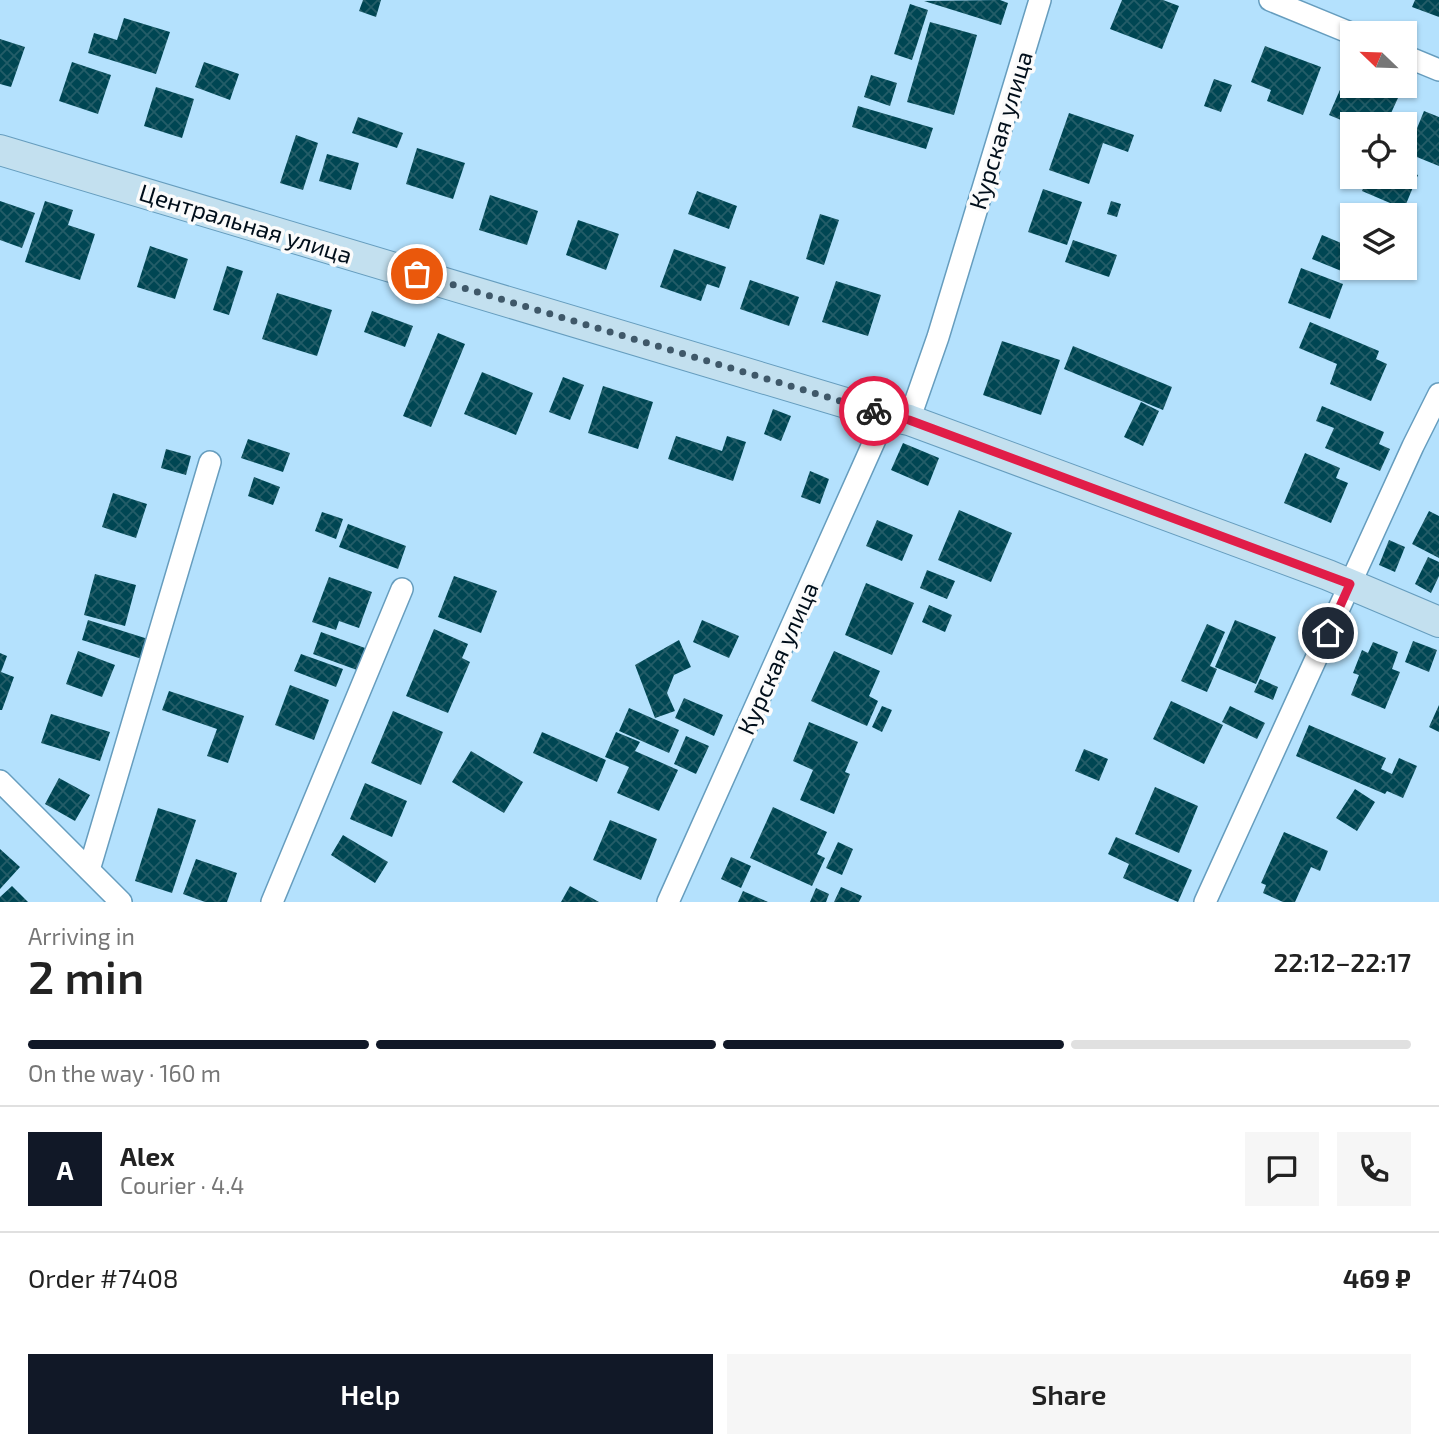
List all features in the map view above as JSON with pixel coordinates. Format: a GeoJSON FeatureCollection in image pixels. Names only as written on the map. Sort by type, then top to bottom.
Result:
{"type":"FeatureCollection","features":[{"type":"Feature","properties":{"kind":"street","name":"Курская улица"},"geometry":{"type":"LineString","coordinates":[[668,902],[937,337],[1040,0]]}},
{"type":"Feature","properties":{"kind":"street"},"geometry":{"type":"LineString","coordinates":[[1270,0],[1340,29]]}},
{"type":"Feature","properties":{"kind":"street"},"geometry":{"type":"LineString","coordinates":[[1418,61],[1439,70]]}},
{"type":"Feature","properties":{"kind":"street","name":"Центральная улица"},"geometry":{"type":"LineString","coordinates":[[0,150],[898,417],[1339,579],[1439,622]]}},
{"type":"Feature","properties":{"kind":"street"},"geometry":{"type":"LineString","coordinates":[[1205,902],[1339,579],[1439,394]]}},
{"type":"Feature","properties":{"kind":"street"},"geometry":{"type":"LineString","coordinates":[[89,870],[210,462]]}},
{"type":"Feature","properties":{"kind":"street"},"geometry":{"type":"LineString","coordinates":[[272,902],[402,589]]}},
{"type":"Feature","properties":{"kind":"street"},"geometry":{"type":"LineString","coordinates":[[0,781],[121,902]]}},
{"type":"Feature","properties":{"kind":"building"},"geometry":{"type":"Polygon","coordinates":[[[363,0],[381,0],[376,17],[359,11],[363,0]]]}},
{"type":"Feature","properties":{"kind":"building"},"geometry":{"type":"Polygon","coordinates":[[[1000,0],[1008,3],[1001,25],[924,1],[1000,0]]]}},
{"type":"Feature","properties":{"kind":"building"},"geometry":{"type":"Polygon","coordinates":[[[1122,0],[1163,0],[1179,6],[1162,49],[1110,29],[1122,0]]]}},
{"type":"Feature","properties":{"kind":"building"},"geometry":{"type":"Polygon","coordinates":[[[1415,0],[1439,0],[1439,17],[1412,7],[1415,0]]]}},
{"type":"Feature","properties":{"kind":"building"},"geometry":{"type":"Polygon","coordinates":[[[910,4],[928,10],[912,60],[894,54],[910,4]]]}},
{"type":"Feature","properties":{"kind":"building"},"geometry":{"type":"Polygon","coordinates":[[[124,18],[170,32],[156,74],[88,53],[94,33],[117,40],[124,18]]]}},
{"type":"Feature","properties":{"kind":"building"},"geometry":{"type":"Polygon","coordinates":[[[930,22],[977,35],[954,115],[907,102],[930,22]]]}},
{"type":"Feature","properties":{"kind":"building"},"geometry":{"type":"Polygon","coordinates":[[[0,39],[25,47],[11,87],[0,84],[0,39]]]}},
{"type":"Feature","properties":{"kind":"building"},"geometry":{"type":"Polygon","coordinates":[[[1265,46],[1321,67],[1303,115],[1267,101],[1271,90],[1251,82],[1265,46]]]}},
{"type":"Feature","properties":{"kind":"building"},"geometry":{"type":"Polygon","coordinates":[[[72,62],[111,75],[98,114],[59,101],[72,62]]]}},
{"type":"Feature","properties":{"kind":"building"},"geometry":{"type":"Polygon","coordinates":[[[204,62],[239,74],[230,100],[195,87],[204,62]]]}},
{"type":"Feature","properties":{"kind":"building"},"geometry":{"type":"Polygon","coordinates":[[[871,75],[897,83],[890,106],[864,97],[871,75]]]}},
{"type":"Feature","properties":{"kind":"building"},"geometry":{"type":"Polygon","coordinates":[[[1214,79],[1232,85],[1221,112],[1204,106],[1214,79]]]}},
{"type":"Feature","properties":{"kind":"building"},"geometry":{"type":"Polygon","coordinates":[[[156,87],[194,99],[182,138],[144,126],[156,87]]]}},
{"type":"Feature","properties":{"kind":"building"},"geometry":{"type":"Polygon","coordinates":[[[1340,90],[1340,98],[1398,98],[1392,112],[1340,112],[1340,120],[1329,115],[1340,90]]]}},
{"type":"Feature","properties":{"kind":"building"},"geometry":{"type":"Polygon","coordinates":[[[858,106],[933,128],[926,149],[852,127],[858,106]]]}},
{"type":"Feature","properties":{"kind":"building"},"geometry":{"type":"Polygon","coordinates":[[[1424,111],[1439,117],[1439,166],[1417,157],[1417,128],[1424,111]]]}},
{"type":"Feature","properties":{"kind":"building"},"geometry":{"type":"Polygon","coordinates":[[[1069,113],[1134,135],[1128,152],[1103,143],[1089,184],[1049,170],[1069,113]]]}},
{"type":"Feature","properties":{"kind":"building"},"geometry":{"type":"Polygon","coordinates":[[[358,117],[403,133],[397,148],[352,133],[358,117]]]}},
{"type":"Feature","properties":{"kind":"building"},"geometry":{"type":"Polygon","coordinates":[[[296,135],[318,143],[303,190],[280,183],[296,135]]]}},
{"type":"Feature","properties":{"kind":"building"},"geometry":{"type":"Polygon","coordinates":[[[417,148],[465,163],[453,199],[406,184],[417,148]]]}},
{"type":"Feature","properties":{"kind":"building"},"geometry":{"type":"Polygon","coordinates":[[[327,154],[359,163],[351,190],[319,181],[327,154]]]}},
{"type":"Feature","properties":{"kind":"building"},"geometry":{"type":"Polygon","coordinates":[[[1043,189],[1082,202],[1067,245],[1028,232],[1043,189]]]}},
{"type":"Feature","properties":{"kind":"building"},"geometry":{"type":"Polygon","coordinates":[[[1412,189],[1406,203],[1390,203],[1362,191],[1412,189]]]}},
{"type":"Feature","properties":{"kind":"building"},"geometry":{"type":"Polygon","coordinates":[[[697,191],[737,206],[729,229],[688,214],[697,191]]]}},
{"type":"Feature","properties":{"kind":"building"},"geometry":{"type":"Polygon","coordinates":[[[490,195],[538,211],[527,245],[479,230],[490,195]]]}},
{"type":"Feature","properties":{"kind":"building"},"geometry":{"type":"Polygon","coordinates":[[[0,201],[35,213],[22,248],[0,240],[0,201]]]}},
{"type":"Feature","properties":{"kind":"building"},"geometry":{"type":"Polygon","coordinates":[[[45,201],[73,210],[68,225],[95,234],[80,280],[25,262],[45,201]]]}},
{"type":"Feature","properties":{"kind":"building"},"geometry":{"type":"Polygon","coordinates":[[[1111,201],[1121,204],[1117,217],[1107,214],[1111,201]]]}},
{"type":"Feature","properties":{"kind":"building"},"geometry":{"type":"Polygon","coordinates":[[[820,214],[839,220],[824,265],[806,259],[820,214]]]}},
{"type":"Feature","properties":{"kind":"building"},"geometry":{"type":"Polygon","coordinates":[[[578,220],[619,234],[606,270],[566,255],[578,220]]]}},
{"type":"Feature","properties":{"kind":"building"},"geometry":{"type":"Polygon","coordinates":[[[1322,235],[1340,243],[1340,270],[1312,259],[1322,235]]]}},
{"type":"Feature","properties":{"kind":"building"},"geometry":{"type":"Polygon","coordinates":[[[1073,240],[1117,255],[1109,277],[1065,262],[1073,240]]]}},
{"type":"Feature","properties":{"kind":"building"},"geometry":{"type":"Polygon","coordinates":[[[150,246],[188,259],[175,299],[137,287],[150,246]]]}},
{"type":"Feature","properties":{"kind":"building"},"geometry":{"type":"Polygon","coordinates":[[[674,249],[726,267],[719,288],[707,284],[701,301],[660,287],[674,249]]]}},
{"type":"Feature","properties":{"kind":"building"},"geometry":{"type":"Polygon","coordinates":[[[227,266],[243,271],[229,315],[213,310],[227,266]]]}},
{"type":"Feature","properties":{"kind":"building"},"geometry":{"type":"Polygon","coordinates":[[[1301,268],[1343,284],[1330,319],[1288,303],[1301,268]]]}},
{"type":"Feature","properties":{"kind":"building"},"geometry":{"type":"Polygon","coordinates":[[[750,280],[799,297],[789,326],[740,309],[750,280]]]}},
{"type":"Feature","properties":{"kind":"building"},"geometry":{"type":"Polygon","coordinates":[[[836,281],[881,295],[868,336],[822,322],[836,281]]]}},
{"type":"Feature","properties":{"kind":"building"},"geometry":{"type":"Polygon","coordinates":[[[277,293],[332,310],[317,356],[262,339],[277,293]]]}},
{"type":"Feature","properties":{"kind":"building"},"geometry":{"type":"Polygon","coordinates":[[[372,311],[413,326],[405,347],[364,332],[372,311]]]}},
{"type":"Feature","properties":{"kind":"building"},"geometry":{"type":"Polygon","coordinates":[[[1310,322],[1379,351],[1376,359],[1387,364],[1371,401],[1330,384],[1337,364],[1299,348],[1310,322]]]}},
{"type":"Feature","properties":{"kind":"building"},"geometry":{"type":"Polygon","coordinates":[[[438,333],[465,344],[431,427],[403,416],[438,333]]]}},
{"type":"Feature","properties":{"kind":"building"},"geometry":{"type":"Polygon","coordinates":[[[1002,341],[1060,360],[1041,415],[983,395],[1002,341]]]}},
{"type":"Feature","properties":{"kind":"building"},"geometry":{"type":"Polygon","coordinates":[[[1073,346],[1172,387],[1163,410],[1064,369],[1073,346]]]}},
{"type":"Feature","properties":{"kind":"building"},"geometry":{"type":"Polygon","coordinates":[[[482,372],[533,393],[516,435],[464,414],[482,372]]]}},
{"type":"Feature","properties":{"kind":"building"},"geometry":{"type":"Polygon","coordinates":[[[563,377],[584,385],[570,420],[549,412],[563,377]]]}},
{"type":"Feature","properties":{"kind":"building"},"geometry":{"type":"Polygon","coordinates":[[[603,386],[653,402],[638,449],[588,433],[603,386]]]}},
{"type":"Feature","properties":{"kind":"building"},"geometry":{"type":"Polygon","coordinates":[[[1141,402],[1159,411],[1143,446],[1124,437],[1141,402]]]}},
{"type":"Feature","properties":{"kind":"building"},"geometry":{"type":"Polygon","coordinates":[[[1322,406],[1384,432],[1379,444],[1390,449],[1380,471],[1325,448],[1334,428],[1316,421],[1322,406]]]}},
{"type":"Feature","properties":{"kind":"building"},"geometry":{"type":"Polygon","coordinates":[[[773,409],[791,416],[781,441],[764,434],[773,409]]]}},
{"type":"Feature","properties":{"kind":"building"},"geometry":{"type":"Polygon","coordinates":[[[676,436],[722,451],[727,436],[746,442],[733,481],[668,459],[676,436]]]}},
{"type":"Feature","properties":{"kind":"building"},"geometry":{"type":"Polygon","coordinates":[[[248,439],[290,453],[283,472],[241,458],[248,439]]]}},
{"type":"Feature","properties":{"kind":"building"},"geometry":{"type":"Polygon","coordinates":[[[903,443],[939,458],[928,486],[891,470],[903,443]]]}},
{"type":"Feature","properties":{"kind":"building"},"geometry":{"type":"Polygon","coordinates":[[[166,449],[191,456],[186,475],[161,468],[166,449]]]}},
{"type":"Feature","properties":{"kind":"building"},"geometry":{"type":"Polygon","coordinates":[[[1305,453],[1340,468],[1336,478],[1348,483],[1331,523],[1284,503],[1305,453]]]}},
{"type":"Feature","properties":{"kind":"building"},"geometry":{"type":"Polygon","coordinates":[[[810,471],[829,479],[820,504],[801,497],[810,471]]]}},
{"type":"Feature","properties":{"kind":"building"},"geometry":{"type":"Polygon","coordinates":[[[254,477],[280,487],[273,505],[248,496],[254,477]]]}},
{"type":"Feature","properties":{"kind":"building"},"geometry":{"type":"Polygon","coordinates":[[[113,493],[147,504],[136,538],[102,527],[113,493]]]}},
{"type":"Feature","properties":{"kind":"building"},"geometry":{"type":"Polygon","coordinates":[[[959,510],[1012,533],[991,582],[938,560],[959,510]]]}},
{"type":"Feature","properties":{"kind":"building"},"geometry":{"type":"Polygon","coordinates":[[[1429,511],[1439,516],[1439,558],[1412,544],[1429,511]]]}},
{"type":"Feature","properties":{"kind":"building"},"geometry":{"type":"Polygon","coordinates":[[[322,512],[343,519],[336,539],[315,531],[322,512]]]}},
{"type":"Feature","properties":{"kind":"building"},"geometry":{"type":"Polygon","coordinates":[[[877,520],[913,535],[902,561],[866,546],[877,520]]]}},
{"type":"Feature","properties":{"kind":"building"},"geometry":{"type":"Polygon","coordinates":[[[348,524],[406,546],[398,569],[339,547],[348,524]]]}},
{"type":"Feature","properties":{"kind":"building"},"geometry":{"type":"Polygon","coordinates":[[[1389,540],[1405,547],[1395,572],[1379,565],[1389,540]]]}},
{"type":"Feature","properties":{"kind":"building"},"geometry":{"type":"Polygon","coordinates":[[[1428,557],[1439,562],[1439,576],[1431,593],[1415,584],[1428,557]]]}},
{"type":"Feature","properties":{"kind":"building"},"geometry":{"type":"Polygon","coordinates":[[[927,570],[955,581],[947,599],[920,588],[927,570]]]}},
{"type":"Feature","properties":{"kind":"building"},"geometry":{"type":"Polygon","coordinates":[[[95,574],[136,585],[125,626],[84,615],[95,574]]]}},
{"type":"Feature","properties":{"kind":"building"},"geometry":{"type":"Polygon","coordinates":[[[454,576],[497,591],[481,633],[438,617],[454,576]]]}},
{"type":"Feature","properties":{"kind":"building"},"geometry":{"type":"Polygon","coordinates":[[[329,577],[372,592],[359,628],[339,621],[336,630],[312,622],[329,577]]]}},
{"type":"Feature","properties":{"kind":"building"},"geometry":{"type":"Polygon","coordinates":[[[866,583],[914,603],[892,655],[845,635],[866,583]]]}},
{"type":"Feature","properties":{"kind":"building"},"geometry":{"type":"Polygon","coordinates":[[[929,605],[952,615],[945,632],[922,622],[929,605]]]}},
{"type":"Feature","properties":{"kind":"building"},"geometry":{"type":"Polygon","coordinates":[[[88,620],[148,639],[142,659],[82,640],[88,620]]]}},
{"type":"Feature","properties":{"kind":"building"},"geometry":{"type":"Polygon","coordinates":[[[702,620],[739,636],[729,658],[693,642],[702,620]]]}},
{"type":"Feature","properties":{"kind":"building"},"geometry":{"type":"Polygon","coordinates":[[[1235,620],[1276,637],[1256,684],[1215,667],[1235,620]]]}},
{"type":"Feature","properties":{"kind":"building"},"geometry":{"type":"Polygon","coordinates":[[[1207,624],[1225,632],[1210,666],[1217,669],[1207,692],[1181,681],[1207,624]]]}},
{"type":"Feature","properties":{"kind":"building"},"geometry":{"type":"Polygon","coordinates":[[[434,629],[468,644],[462,658],[470,662],[448,713],[406,696],[434,629]]]}},
{"type":"Feature","properties":{"kind":"building"},"geometry":{"type":"Polygon","coordinates":[[[321,632],[365,648],[357,670],[313,654],[321,632]]]}},
{"type":"Feature","properties":{"kind":"building"},"geometry":{"type":"Polygon","coordinates":[[[679,640],[691,667],[674,675],[667,693],[675,711],[655,718],[635,665],[679,640]]]}},
{"type":"Feature","properties":{"kind":"building"},"geometry":{"type":"Polygon","coordinates":[[[1413,641],[1437,650],[1429,672],[1405,662],[1413,641]]]}},
{"type":"Feature","properties":{"kind":"building"},"geometry":{"type":"Polygon","coordinates":[[[1373,642],[1398,652],[1392,669],[1400,672],[1385,709],[1351,695],[1359,675],[1353,673],[1362,650],[1368,653],[1373,642]]]}},
{"type":"Feature","properties":{"kind":"building"},"geometry":{"type":"Polygon","coordinates":[[[78,651],[115,665],[102,697],[66,684],[78,651]]]}},
{"type":"Feature","properties":{"kind":"building"},"geometry":{"type":"Polygon","coordinates":[[[834,651],[880,671],[869,696],[878,701],[867,726],[811,701],[834,651]]]}},
{"type":"Feature","properties":{"kind":"building"},"geometry":{"type":"Polygon","coordinates":[[[0,653],[7,656],[1,672],[14,677],[2,710],[0,710],[0,653]]]}},
{"type":"Feature","properties":{"kind":"building"},"geometry":{"type":"Polygon","coordinates":[[[301,654],[343,669],[336,687],[294,671],[301,654]]]}},
{"type":"Feature","properties":{"kind":"building"},"geometry":{"type":"Polygon","coordinates":[[[1260,679],[1278,687],[1273,700],[1254,692],[1260,679]]]}},
{"type":"Feature","properties":{"kind":"building"},"geometry":{"type":"Polygon","coordinates":[[[290,685],[329,700],[314,740],[275,725],[290,685]]]}},
{"type":"Feature","properties":{"kind":"building"},"geometry":{"type":"Polygon","coordinates":[[[169,691],[244,716],[228,763],[207,756],[217,729],[162,710],[169,691]]]}},
{"type":"Feature","properties":{"kind":"building"},"geometry":{"type":"Polygon","coordinates":[[[684,698],[723,715],[714,736],[675,718],[684,698]]]}},
{"type":"Feature","properties":{"kind":"building"},"geometry":{"type":"Polygon","coordinates":[[[1171,701],[1223,725],[1204,764],[1153,739],[1171,701]]]}},
{"type":"Feature","properties":{"kind":"building"},"geometry":{"type":"Polygon","coordinates":[[[1439,705],[1439,732],[1429,727],[1439,705]]]}},
{"type":"Feature","properties":{"kind":"building"},"geometry":{"type":"Polygon","coordinates":[[[882,706],[892,710],[882,732],[872,727],[882,706]]]}},
{"type":"Feature","properties":{"kind":"building"},"geometry":{"type":"Polygon","coordinates":[[[1230,706],[1265,723],[1257,739],[1222,722],[1230,706]]]}},
{"type":"Feature","properties":{"kind":"building"},"geometry":{"type":"Polygon","coordinates":[[[629,708],[679,730],[669,753],[619,731],[629,708]]]}},
{"type":"Feature","properties":{"kind":"building"},"geometry":{"type":"Polygon","coordinates":[[[393,711],[443,732],[421,785],[371,763],[393,711]]]}},
{"type":"Feature","properties":{"kind":"building"},"geometry":{"type":"Polygon","coordinates":[[[51,714],[110,732],[100,761],[41,743],[51,714]]]}},
{"type":"Feature","properties":{"kind":"building"},"geometry":{"type":"Polygon","coordinates":[[[809,722],[858,742],[845,772],[850,774],[834,814],[800,800],[813,770],[793,761],[809,722]]]}},
{"type":"Feature","properties":{"kind":"building"},"geometry":{"type":"Polygon","coordinates":[[[1309,725],[1386,758],[1381,769],[1392,774],[1399,758],[1417,766],[1403,798],[1387,791],[1385,794],[1296,756],[1309,725]]]}},
{"type":"Feature","properties":{"kind":"building"},"geometry":{"type":"Polygon","coordinates":[[[542,732],[606,760],[597,782],[533,753],[542,732]]]}},
{"type":"Feature","properties":{"kind":"building"},"geometry":{"type":"Polygon","coordinates":[[[616,732],[640,742],[635,751],[678,770],[659,811],[617,793],[629,767],[605,757],[616,732]]]}},
{"type":"Feature","properties":{"kind":"building"},"geometry":{"type":"Polygon","coordinates":[[[686,736],[709,746],[696,774],[674,764],[686,736]]]}},
{"type":"Feature","properties":{"kind":"building"},"geometry":{"type":"Polygon","coordinates":[[[1084,749],[1108,759],[1099,781],[1075,771],[1084,749]]]}},
{"type":"Feature","properties":{"kind":"building"},"geometry":{"type":"Polygon","coordinates":[[[471,751],[523,782],[504,813],[452,782],[471,751]]]}},
{"type":"Feature","properties":{"kind":"building"},"geometry":{"type":"Polygon","coordinates":[[[59,778],[90,795],[75,821],[45,804],[59,778]]]}},
{"type":"Feature","properties":{"kind":"building"},"geometry":{"type":"Polygon","coordinates":[[[365,783],[407,801],[392,837],[350,819],[365,783]]]}},
{"type":"Feature","properties":{"kind":"building"},"geometry":{"type":"Polygon","coordinates":[[[1155,787],[1198,806],[1179,853],[1135,834],[1155,787]]]}},
{"type":"Feature","properties":{"kind":"building"},"geometry":{"type":"Polygon","coordinates":[[[1355,789],[1375,802],[1357,831],[1336,818],[1355,789]]]}},
{"type":"Feature","properties":{"kind":"building"},"geometry":{"type":"Polygon","coordinates":[[[773,807],[827,832],[817,854],[825,858],[812,886],[750,858],[773,807]]]}},
{"type":"Feature","properties":{"kind":"building"},"geometry":{"type":"Polygon","coordinates":[[[158,808],[196,820],[172,893],[135,881],[158,808]]]}},
{"type":"Feature","properties":{"kind":"building"},"geometry":{"type":"Polygon","coordinates":[[[610,820],[657,839],[641,880],[593,860],[610,820]]]}},
{"type":"Feature","properties":{"kind":"building"},"geometry":{"type":"Polygon","coordinates":[[[1284,832],[1328,851],[1320,871],[1311,867],[1295,902],[1283,902],[1263,893],[1266,885],[1261,883],[1284,832]]]}},
{"type":"Feature","properties":{"kind":"building"},"geometry":{"type":"Polygon","coordinates":[[[343,835],[388,862],[375,883],[331,855],[343,835]]]}},
{"type":"Feature","properties":{"kind":"building"},"geometry":{"type":"Polygon","coordinates":[[[1116,837],[1192,870],[1178,902],[1123,878],[1129,864],[1108,854],[1116,837]]]}},
{"type":"Feature","properties":{"kind":"building"},"geometry":{"type":"Polygon","coordinates":[[[838,842],[853,849],[842,875],[826,868],[838,842]]]}},
{"type":"Feature","properties":{"kind":"building"},"geometry":{"type":"Polygon","coordinates":[[[0,849],[20,867],[0,889],[0,849]]]}},
{"type":"Feature","properties":{"kind":"building"},"geometry":{"type":"Polygon","coordinates":[[[731,857],[751,866],[741,888],[721,879],[731,857]]]}},
{"type":"Feature","properties":{"kind":"building"},"geometry":{"type":"Polygon","coordinates":[[[196,859],[237,873],[227,902],[205,902],[183,894],[196,859]]]}},
{"type":"Feature","properties":{"kind":"building"},"geometry":{"type":"Polygon","coordinates":[[[12,886],[28,902],[0,902],[0,897],[12,886]]]}},
{"type":"Feature","properties":{"kind":"building"},"geometry":{"type":"Polygon","coordinates":[[[570,886],[599,902],[561,902],[570,886]]]}},
{"type":"Feature","properties":{"kind":"building"},"geometry":{"type":"Polygon","coordinates":[[[841,887],[862,896],[859,902],[834,902],[841,887]]]}},
{"type":"Feature","properties":{"kind":"building"},"geometry":{"type":"Polygon","coordinates":[[[816,888],[829,894],[826,902],[810,902],[816,888]]]}},
{"type":"Feature","properties":{"kind":"building"},"geometry":{"type":"Polygon","coordinates":[[[743,891],[768,902],[738,902],[743,891]]]}},
{"type":"Feature","properties":{"kind":"way so far"},"geometry":{"type":"LineString","coordinates":[[417,274],[874,411]]}},
{"type":"Feature","properties":{"kind":"route"},"geometry":{"type":"LineString","coordinates":[[874,411],[909,420],[1350,584],[1328,633]]}}]}
